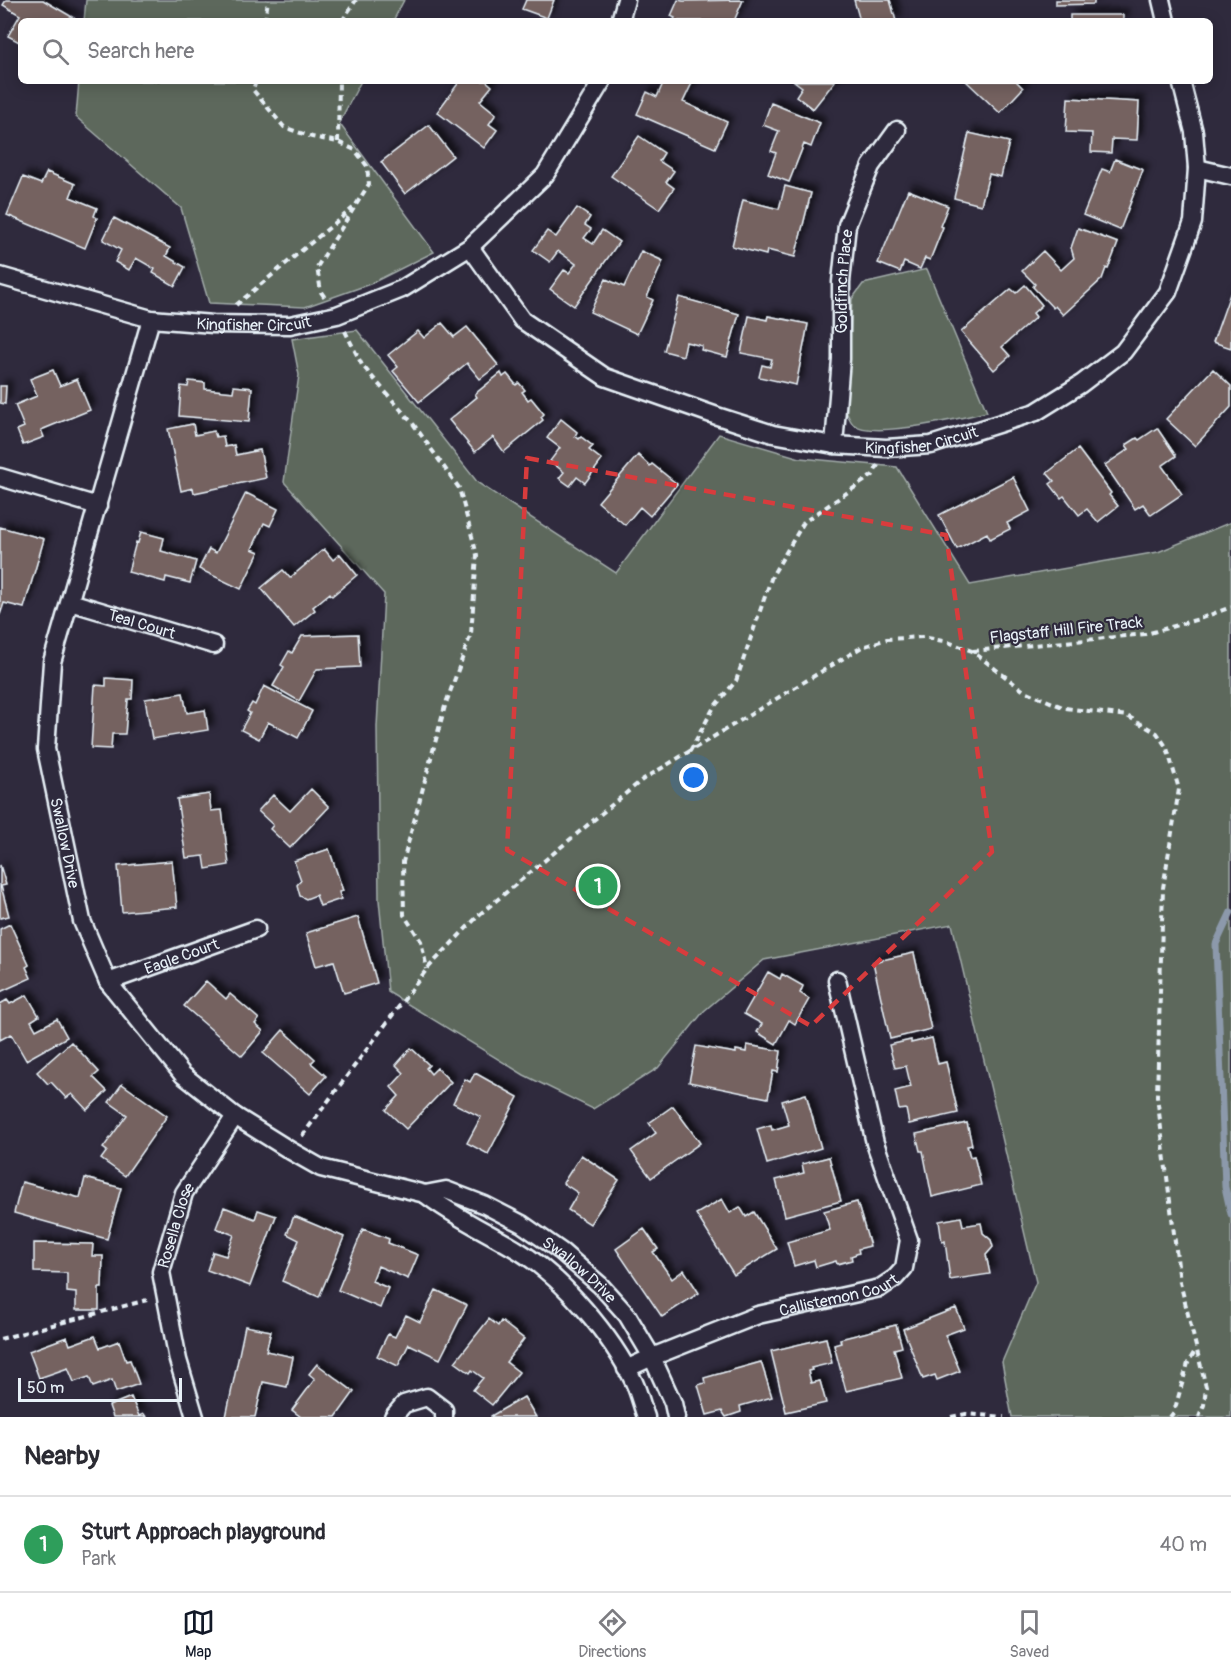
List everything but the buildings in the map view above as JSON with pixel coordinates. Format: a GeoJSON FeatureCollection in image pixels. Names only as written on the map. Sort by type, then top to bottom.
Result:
{"type":"FeatureCollection","features":[{"type":"Feature","properties":{"kind":"street"},"geometry":{"type":"LineString","coordinates":[[621,18],[626,0]]}},
{"type":"Feature","properties":{"kind":"street"},"geometry":{"type":"LineString","coordinates":[[1161,0],[1165,18]]}},
{"type":"Feature","properties":{"kind":"street","name":"Kingfisher Circuit"},"geometry":{"type":"LineString","coordinates":[[0,276],[152,319],[213,324],[290,325],[337,315],[402,289],[470,247],[545,175],[600,84]]}},
{"type":"Feature","properties":{"kind":"street","name":"Kingfisher Circuit"},"geometry":{"type":"LineString","coordinates":[[470,247],[522,320],[605,377],[773,434],[834,445],[886,448],[931,445],[1036,412],[1081,384],[1123,352],[1168,292],[1193,222],[1197,168],[1194,132],[1182,84]]}},
{"type":"Feature","properties":{"kind":"street","name":"Goldfinch Place"},"geometry":{"type":"LineString","coordinates":[[834,445],[841,359],[841,282],[847,225],[871,166],[897,130]]}},
{"type":"Feature","properties":{"kind":"street"},"geometry":{"type":"LineString","coordinates":[[1197,168],[1231,176]]}},
{"type":"Feature","properties":{"kind":"street","name":"Kingfisher Circuit"},"geometry":{"type":"LineString","coordinates":[[0,283],[23,282]]}},
{"type":"Feature","properties":{"kind":"street","name":"Swallow Drive"},"geometry":{"type":"LineString","coordinates":[[152,319],[52,662],[46,749],[82,921],[108,982],[183,1075],[235,1116],[321,1168],[425,1194],[444,1209],[521,1253],[560,1282],[600,1327],[633,1382],[646,1417]]}},
{"type":"Feature","properties":{"kind":"street"},"geometry":{"type":"LineString","coordinates":[[0,477],[98,506]]}},
{"type":"Feature","properties":{"kind":"street","name":"Teal Court"},"geometry":{"type":"LineString","coordinates":[[70,602],[214,645]]}},
{"type":"Feature","properties":{"kind":"street","name":"Eagle Court"},"geometry":{"type":"LineString","coordinates":[[108,982],[256,929]]}},
{"type":"Feature","properties":{"kind":"street","name":"Callistemon Court"},"geometry":{"type":"LineString","coordinates":[[626,1370],[651,1357],[758,1315],[880,1288],[895,1278],[904,1268],[909,1240],[875,1143],[837,980]]}},
{"type":"Feature","properties":{"kind":"street","name":"Rosella Close"},"geometry":{"type":"LineString","coordinates":[[195,1417],[178,1360],[161,1272],[184,1193],[235,1116]]}},
{"type":"Feature","properties":{"kind":"street","name":"Swallow Drive"},"geometry":{"type":"LineString","coordinates":[[425,1194],[446,1190],[485,1205],[522,1224],[562,1252],[600,1285],[627,1315],[651,1357],[673,1403],[676,1417]]}},
{"type":"Feature","properties":{"kind":"street"},"geometry":{"type":"LineString","coordinates":[[393,1417],[404,1404],[427,1397],[444,1410],[444,1417]]}},
{"type":"Feature","properties":{"kind":"path"},"geometry":{"type":"LineString","coordinates":[[266,18],[267,0]]}},
{"type":"Feature","properties":{"kind":"path"},"geometry":{"type":"LineString","coordinates":[[344,18],[356,0]]}},
{"type":"Feature","properties":{"kind":"path"},"geometry":{"type":"LineString","coordinates":[[255,84],[253,90],[284,127],[312,137],[338,142],[355,150],[367,166],[369,184],[317,267],[321,292],[337,315],[362,365],[414,424],[459,488],[477,555],[471,634],[446,706],[402,862],[404,915],[421,941],[427,969]]}},
{"type":"Feature","properties":{"kind":"path"},"geometry":{"type":"LineString","coordinates":[[338,142],[339,84]]}},
{"type":"Feature","properties":{"kind":"path"},"geometry":{"type":"LineString","coordinates":[[213,324],[356,206]]}},
{"type":"Feature","properties":{"kind":"path"},"geometry":{"type":"LineString","coordinates":[[690,752],[714,707],[736,681],[772,576],[804,522],[873,475],[886,448]]}},
{"type":"Feature","properties":{"kind":"path","name":"Flagstaff Hill Fire Track"},"geometry":{"type":"LineString","coordinates":[[972,651],[1146,634],[1231,607]]}},
{"type":"Feature","properties":{"kind":"path"},"geometry":{"type":"LineString","coordinates":[[291,1151],[427,969],[480,914],[642,780],[862,647],[887,639],[922,637],[948,642],[972,651],[1024,691],[1065,708],[1127,716],[1156,733],[1167,748],[1179,789],[1163,888],[1157,1096],[1180,1282],[1206,1387],[1204,1405],[1199,1417]]}},
{"type":"Feature","properties":{"kind":"path"},"geometry":{"type":"LineString","coordinates":[[0,1339],[166,1295]]}},
{"type":"Feature","properties":{"kind":"path"},"geometry":{"type":"LineString","coordinates":[[1170,1417],[1174,1412],[1188,1363],[1197,1348]]}},
{"type":"Feature","properties":{"kind":"path"},"geometry":{"type":"LineString","coordinates":[[951,1417],[966,1414],[1004,1417]]}},
{"type":"Feature","properties":{"kind":"highlighted area"},"geometry":{"type":"Polygon","coordinates":[[[527,458],[946,535],[992,852],[811,1026],[507,850],[527,458]]]}},
{"type":"Feature","properties":{"kind":"green space"},"geometry":{"type":"Polygon","coordinates":[[[86,0],[404,0],[395,18],[84,18],[86,0]]]}},
{"type":"Feature","properties":{"kind":"green space"},"geometry":{"type":"Polygon","coordinates":[[[79,84],[359,84],[339,123],[434,252],[370,284],[305,307],[209,303],[181,208],[76,117],[79,84]]]}},
{"type":"Feature","properties":{"kind":"green space"},"geometry":{"type":"Polygon","coordinates":[[[927,269],[987,412],[939,423],[897,429],[878,430],[853,424],[846,412],[852,299],[863,284],[927,269]]]}},
{"type":"Feature","properties":{"kind":"green space"},"geometry":{"type":"Polygon","coordinates":[[[357,330],[478,483],[616,573],[719,434],[800,458],[897,467],[970,585],[1158,552],[1231,522],[1231,1417],[1012,1417],[1002,1362],[1036,1282],[952,924],[764,960],[704,1011],[658,1068],[593,1109],[524,1075],[388,992],[379,900],[377,727],[384,594],[284,482],[299,375],[292,339],[357,330]]]}},
{"type":"Feature","properties":{"kind":"waterway"},"geometry":{"type":"LineString","coordinates":[[1231,912],[1216,944],[1225,1187],[1231,1214]]}},
{"type":"Feature","properties":{"kind":"place","name":"Sturt Approach playground"},"geometry":{"type":"Point","coordinates":[598,886]}}]}
